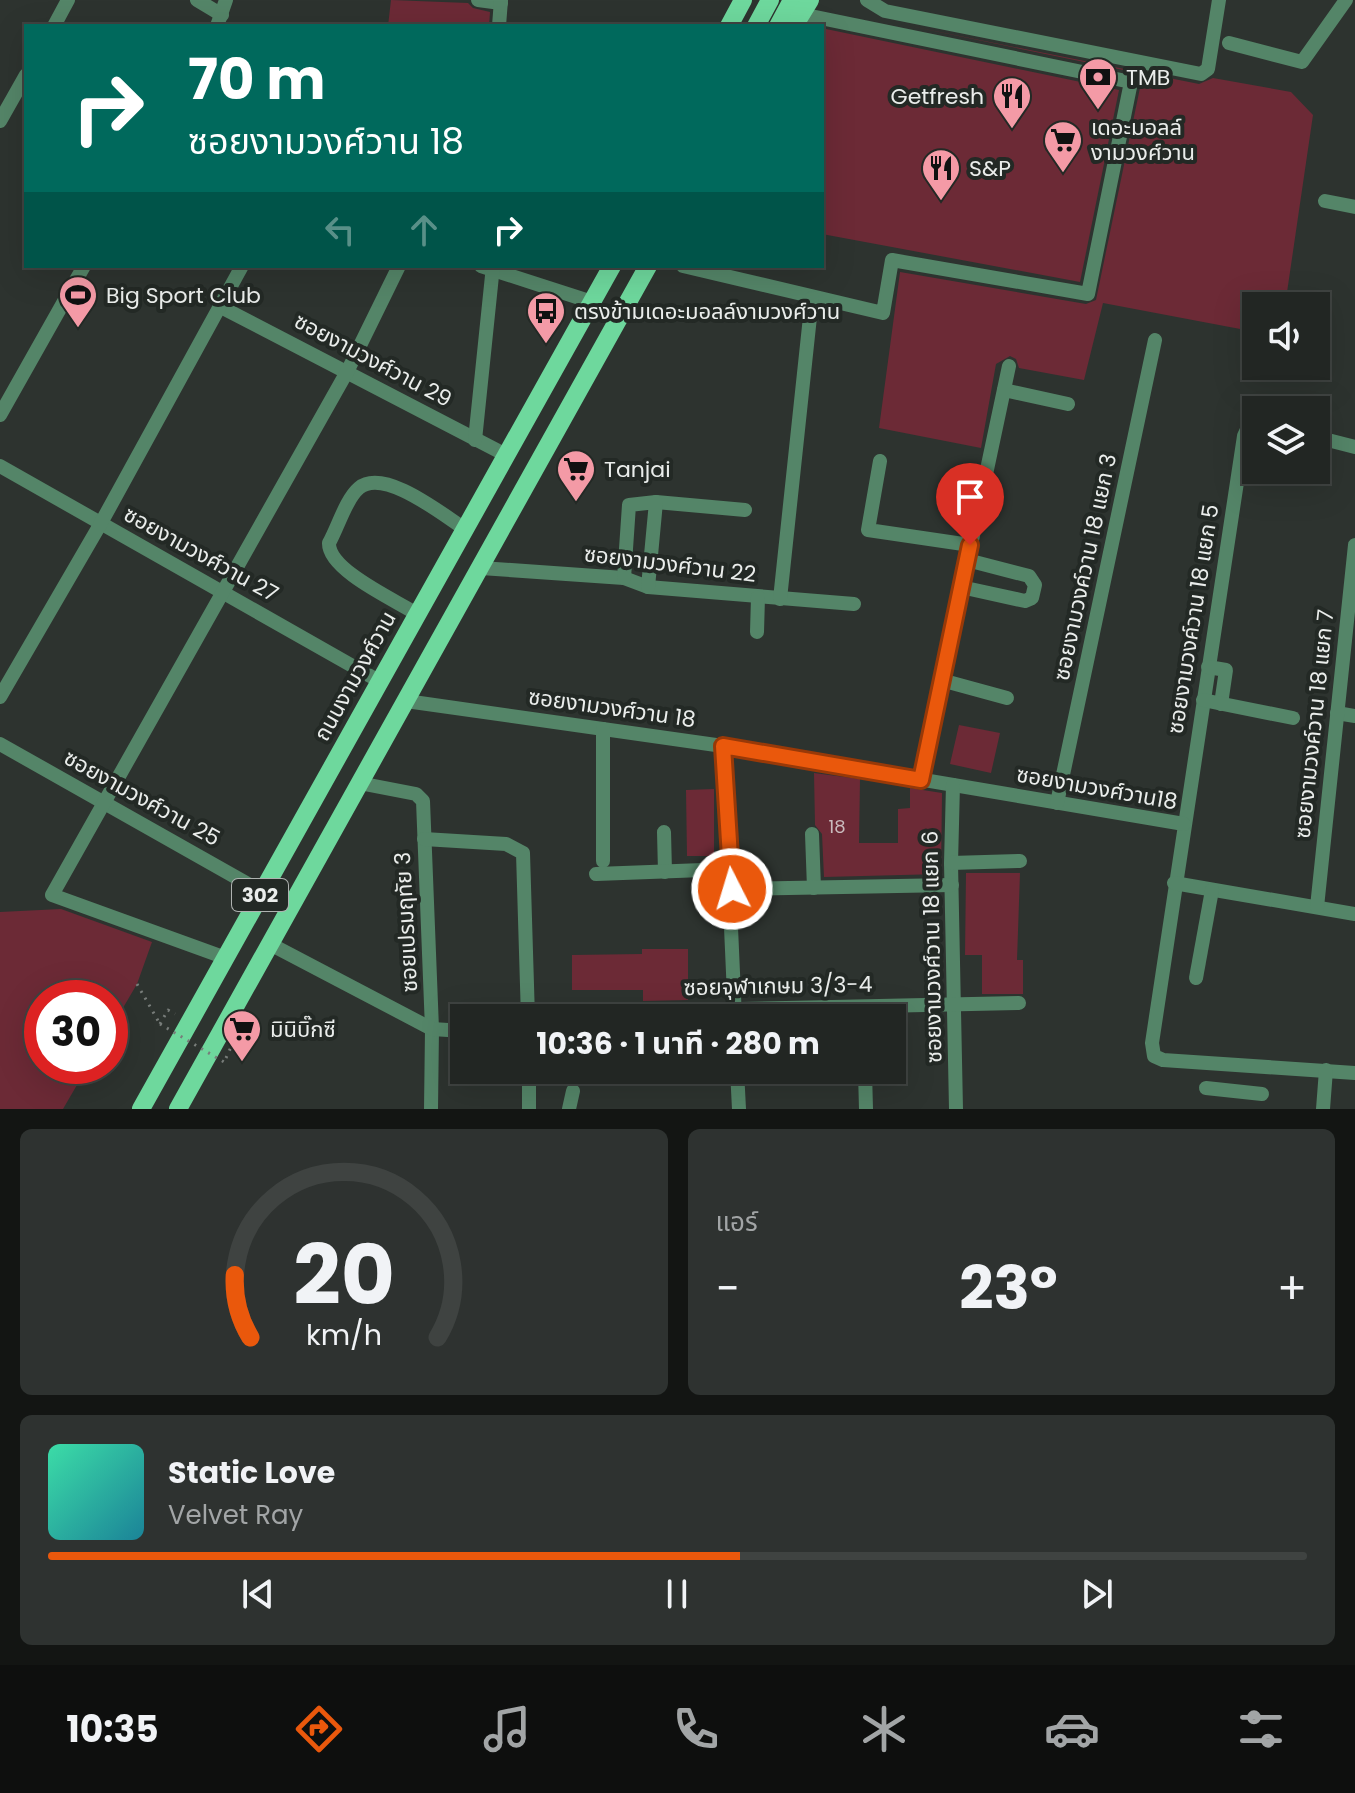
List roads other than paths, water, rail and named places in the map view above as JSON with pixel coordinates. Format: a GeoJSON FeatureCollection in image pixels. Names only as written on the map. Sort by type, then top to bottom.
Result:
{"type":"FeatureCollection","features":[{"type":"Feature","properties":{"kind":"main road"},"geometry":{"type":"LineString","coordinates":[[730,24],[743,0]]}},
{"type":"Feature","properties":{"kind":"main road"},"geometry":{"type":"LineString","coordinates":[[757,24],[770,0]]}},
{"type":"Feature","properties":{"kind":"main road"},"geometry":{"type":"LineString","coordinates":[[782,24],[800,14]]}},
{"type":"Feature","properties":{"kind":"main road","name":"ถนนงามวงศ์วาน"},"geometry":{"type":"LineString","coordinates":[[141,1109],[611,268]]}},
{"type":"Feature","properties":{"kind":"main road","name":"302"},"geometry":{"type":"LineString","coordinates":[[178,1109],[647,268]]}},
{"type":"Feature","properties":{"kind":"main road","name":"302"},"geometry":{"type":"LineString","coordinates":[[634,294],[653,268]]}},
{"type":"Feature","properties":{"kind":"street"},"geometry":{"type":"LineString","coordinates":[[55,24],[68,0]]}},
{"type":"Feature","properties":{"kind":"street"},"geometry":{"type":"LineString","coordinates":[[197,0],[222,14]]}},
{"type":"Feature","properties":{"kind":"street"},"geometry":{"type":"LineString","coordinates":[[478,0],[501,1],[499,24]]}},
{"type":"Feature","properties":{"kind":"street"},"geometry":{"type":"LineString","coordinates":[[867,0],[885,11],[1201,74],[1208,69],[1219,0]]}},
{"type":"Feature","properties":{"kind":"street"},"geometry":{"type":"LineString","coordinates":[[1229,43],[1302,62],[1346,0],[1355,6]]}},
{"type":"Feature","properties":{"kind":"street"},"geometry":{"type":"LineString","coordinates":[[693,268],[763,282],[812,298],[883,313],[892,260],[1088,294],[1131,82],[800,14]]}},
{"type":"Feature","properties":{"kind":"street"},"geometry":{"type":"LineString","coordinates":[[0,121],[24,79]]}},
{"type":"Feature","properties":{"kind":"street"},"geometry":{"type":"LineString","coordinates":[[1325,201],[1355,207]]}},
{"type":"Feature","properties":{"kind":"street"},"geometry":{"type":"LineString","coordinates":[[0,415],[83,268]]}},
{"type":"Feature","properties":{"kind":"street"},"geometry":{"type":"LineString","coordinates":[[0,697],[101,523],[241,268]]}},
{"type":"Feature","properties":{"kind":"street"},"geometry":{"type":"LineString","coordinates":[[226,958],[52,895],[348,370],[398,268]]}},
{"type":"Feature","properties":{"kind":"street"},"geometry":{"type":"LineString","coordinates":[[475,440],[489,268]]}},
{"type":"Feature","properties":{"kind":"street"},"geometry":{"type":"LineString","coordinates":[[492,268],[592,302]]}},
{"type":"Feature","properties":{"kind":"street"},"geometry":{"type":"LineString","coordinates":[[780,599],[812,298]]}},
{"type":"Feature","properties":{"kind":"street","name":"ซอยงามวงศ์วาน 29"},"geometry":{"type":"LineString","coordinates":[[219,306],[348,370],[506,455]]}},
{"type":"Feature","properties":{"kind":"street","name":"ซอยงามวงค์วาน 18 แยก 3"},"geometry":{"type":"LineString","coordinates":[[1057,803],[1155,340]]}},
{"type":"Feature","properties":{"kind":"street"},"geometry":{"type":"LineString","coordinates":[[921,780],[1009,366]]}},
{"type":"Feature","properties":{"kind":"street"},"geometry":{"type":"LineString","coordinates":[[1004,390],[1068,404]]}},
{"type":"Feature","properties":{"kind":"street"},"geometry":{"type":"LineString","coordinates":[[1330,441],[1355,447]]}},
{"type":"Feature","properties":{"kind":"street","name":"ซอยงามวงค์วาน 18 แยก 5"},"geometry":{"type":"LineString","coordinates":[[1184,824],[1242,449]]}},
{"type":"Feature","properties":{"kind":"street"},"geometry":{"type":"LineString","coordinates":[[880,461],[868,530],[970,545]]}},
{"type":"Feature","properties":{"kind":"street","name":"ซอยงามวงศ์วาน 27"},"geometry":{"type":"LineString","coordinates":[[0,466],[379,681]]}},
{"type":"Feature","properties":{"kind":"street"},"geometry":{"type":"LineString","coordinates":[[417,614],[338,566],[329,552],[329,543],[357,489],[368,482],[391,484],[465,529]]}},
{"type":"Feature","properties":{"kind":"street"},"geometry":{"type":"LineString","coordinates":[[648,587],[656,502]]}},
{"type":"Feature","properties":{"kind":"street"},"geometry":{"type":"LineString","coordinates":[[624,578],[629,505],[656,502],[745,510]]}},
{"type":"Feature","properties":{"kind":"street","name":"ซอยงามวงค์วาน 18 แยก 7"},"geometry":{"type":"LineString","coordinates":[[1317,907],[1355,545]]}},
{"type":"Feature","properties":{"kind":"street"},"geometry":{"type":"LineString","coordinates":[[961,587],[1025,601],[1032,598],[1035,585],[1029,576],[967,560]]}},
{"type":"Feature","properties":{"kind":"street","name":"ซอยงามวงศ์วาน 22"},"geometry":{"type":"LineString","coordinates":[[481,568],[624,578],[648,587],[854,604]]}},
{"type":"Feature","properties":{"kind":"street"},"geometry":{"type":"LineString","coordinates":[[757,632],[758,597]]}},
{"type":"Feature","properties":{"kind":"street"},"geometry":{"type":"LineString","coordinates":[[1208,667],[1226,670],[1221,704]]}},
{"type":"Feature","properties":{"kind":"street"},"geometry":{"type":"LineString","coordinates":[[941,680],[1007,698]]}},
{"type":"Feature","properties":{"kind":"street"},"geometry":{"type":"LineString","coordinates":[[1203,700],[1293,718]]}},
{"type":"Feature","properties":{"kind":"street","name":"ซอยงามวงศ์วาน 18"},"geometry":{"type":"LineString","coordinates":[[406,701],[723,746],[953,785]]}},
{"type":"Feature","properties":{"kind":"street"},"geometry":{"type":"LineString","coordinates":[[1337,713],[1355,716]]}},
{"type":"Feature","properties":{"kind":"street"},"geometry":{"type":"LineString","coordinates":[[603,729],[599,868],[665,872],[730,869]]}},
{"type":"Feature","properties":{"kind":"street","name":"ซอยงามวงศ์วาน 25"},"geometry":{"type":"LineString","coordinates":[[0,744],[262,892]]}},
{"type":"Feature","properties":{"kind":"street"},"geometry":{"type":"LineString","coordinates":[[723,746],[732,889],[735,1004]]}},
{"type":"Feature","properties":{"kind":"street","name":"ซอยเปรมฤทัย 3"},"geometry":{"type":"LineString","coordinates":[[359,783],[421,797],[432,1029],[431,1109]]}},
{"type":"Feature","properties":{"kind":"street","name":"ซอยงามวงศ์วาน18"},"geometry":{"type":"LineString","coordinates":[[953,785],[1184,824],[1174,883]]}},
{"type":"Feature","properties":{"kind":"street","name":"ซอยงามวงศ์วาน 18 แยก 6"},"geometry":{"type":"LineString","coordinates":[[953,785],[951,863],[956,1109]]}},
{"type":"Feature","properties":{"kind":"street"},"geometry":{"type":"LineString","coordinates":[[664,832],[665,872]]}},
{"type":"Feature","properties":{"kind":"street"},"geometry":{"type":"LineString","coordinates":[[812,834],[814,888]]}},
{"type":"Feature","properties":{"kind":"street"},"geometry":{"type":"LineString","coordinates":[[424,839],[506,844],[523,853],[528,1004]]}},
{"type":"Feature","properties":{"kind":"street"},"geometry":{"type":"LineString","coordinates":[[951,863],[1020,861]]}},
{"type":"Feature","properties":{"kind":"street"},"geometry":{"type":"LineString","coordinates":[[1355,914],[1174,883],[1152,1043],[1154,1056],[1163,1060],[1355,1073]]}},
{"type":"Feature","properties":{"kind":"street"},"geometry":{"type":"LineString","coordinates":[[732,889],[952,885]]}},
{"type":"Feature","properties":{"kind":"street"},"geometry":{"type":"LineString","coordinates":[[1196,978],[1212,890]]}},
{"type":"Feature","properties":{"kind":"street"},"geometry":{"type":"LineString","coordinates":[[270,944],[432,1029],[450,1030]]}},
{"type":"Feature","properties":{"kind":"street","name":"ซอยจุฬาเกษม 3/3-4"},"geometry":{"type":"LineString","coordinates":[[906,1007],[1019,1003]]}},
{"type":"Feature","properties":{"kind":"street"},"geometry":{"type":"LineString","coordinates":[[1228,1090],[1230,1064]]}},
{"type":"Feature","properties":{"kind":"street"},"geometry":{"type":"LineString","coordinates":[[1323,1109],[1326,1070]]}},
{"type":"Feature","properties":{"kind":"street"},"geometry":{"type":"LineString","coordinates":[[529,1084],[529,1109]]}},
{"type":"Feature","properties":{"kind":"street"},"geometry":{"type":"LineString","coordinates":[[738,1084],[739,1109]]}},
{"type":"Feature","properties":{"kind":"street"},"geometry":{"type":"LineString","coordinates":[[865,1084],[866,1109]]}},
{"type":"Feature","properties":{"kind":"street"},"geometry":{"type":"LineString","coordinates":[[1206,1088],[1262,1094]]}},
{"type":"Feature","properties":{"kind":"street"},"geometry":{"type":"LineString","coordinates":[[569,1109],[573,1091]]}},
{"type":"Feature","properties":{"kind":"place","name":"TMB"},"geometry":{"type":"Point","coordinates":[1098,111]}},
{"type":"Feature","properties":{"kind":"place","name":"Getfresh"},"geometry":{"type":"Point","coordinates":[1012,130]}},
{"type":"Feature","properties":{"kind":"place","name":"เดอะมอลล์ งามวงศ์วาน"},"geometry":{"type":"Point","coordinates":[1063,174]}},
{"type":"Feature","properties":{"kind":"place","name":"S&P"},"geometry":{"type":"Point","coordinates":[941,202]}},
{"type":"Feature","properties":{"kind":"place","name":"Big Sport Club"},"geometry":{"type":"Point","coordinates":[78,329]}},
{"type":"Feature","properties":{"kind":"place","name":"ตรงข้ามเดอะมอลล์งามวงศ์วาน"},"geometry":{"type":"Point","coordinates":[546,345]}},
{"type":"Feature","properties":{"kind":"place","name":"Tanjai"},"geometry":{"type":"Point","coordinates":[576,503]}},
{"type":"Feature","properties":{"kind":"place","name":"มินิบิ๊กซี"},"geometry":{"type":"Point","coordinates":[242,1063]}}]}
